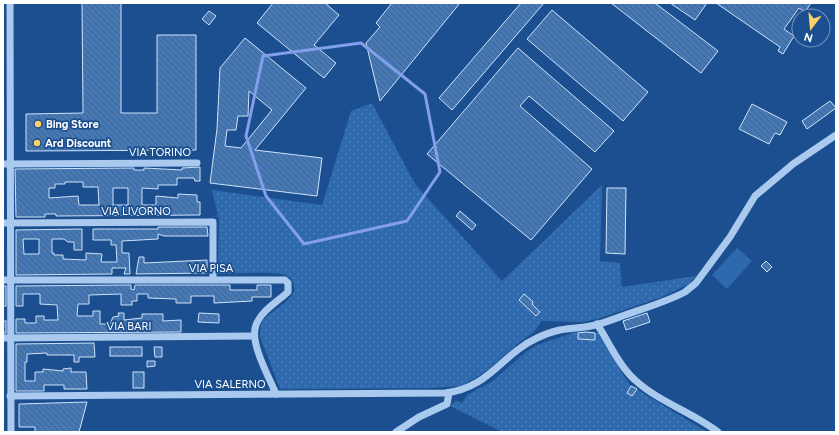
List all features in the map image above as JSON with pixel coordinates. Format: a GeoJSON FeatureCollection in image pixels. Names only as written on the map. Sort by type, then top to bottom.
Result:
{"type":"FeatureCollection","features":[{"type":"Feature","properties":{"kind":"street"},"geometry":{"type":"LineString","coordinates":[[3,427],[12,431],[7,338],[6,222],[6,48],[10,3]]}},
{"type":"Feature","properties":{"kind":"street","name":"VIA SALERNO"},"geometry":{"type":"LineString","coordinates":[[10,396],[449,393],[474,385],[489,375],[515,353],[535,339],[551,331],[561,328],[597,324],[674,298],[691,288],[730,237],[755,196],[793,164],[836,135]]}},
{"type":"Feature","properties":{"kind":"street","name":"VIA TORINO"},"geometry":{"type":"LineString","coordinates":[[6,164],[197,163]]}},
{"type":"Feature","properties":{"kind":"street","name":"VIA LIVORNO"},"geometry":{"type":"LineString","coordinates":[[6,222],[213,222],[213,279]]}},
{"type":"Feature","properties":{"kind":"street","name":"VIA PISA"},"geometry":{"type":"LineString","coordinates":[[7,280],[285,280],[288,283],[288,292],[267,310],[256,324],[254,336]]}},
{"type":"Feature","properties":{"kind":"street"},"geometry":{"type":"LineString","coordinates":[[597,324],[633,379],[713,432]]}},
{"type":"Feature","properties":{"kind":"street"},"geometry":{"type":"LineString","coordinates":[[254,336],[276,394]]}},
{"type":"Feature","properties":{"kind":"street","name":"VIA BARI"},"geometry":{"type":"LineString","coordinates":[[7,338],[254,336]]}},
{"type":"Feature","properties":{"kind":"street"},"geometry":{"type":"LineString","coordinates":[[396,432],[419,417],[447,404],[449,393]]}},
{"type":"Feature","properties":{"kind":"street"},"geometry":{"type":"LineString","coordinates":[[686,413],[707,423],[718,432]]}},
{"type":"Feature","properties":{"kind":"highlighted area"},"geometry":{"type":"Polygon","coordinates":[[[361,43],[425,94],[440,172],[407,221],[304,244],[266,196],[246,136],[263,56],[361,43]]]}},
{"type":"Feature","properties":{"kind":"shaded area"},"geometry":{"type":"Polygon","coordinates":[[[372,103],[415,184],[502,281],[602,185],[600,261],[620,263],[622,287],[696,276],[687,285],[662,297],[597,319],[583,322],[542,321],[534,332],[517,344],[488,370],[461,386],[428,388],[280,389],[260,337],[260,327],[266,317],[284,303],[293,293],[294,287],[292,281],[287,276],[275,273],[218,274],[219,217],[212,216],[218,215],[212,190],[322,205],[351,111],[372,103]]]}},
{"type":"Feature","properties":{"kind":"shaded area"},"geometry":{"type":"Polygon","coordinates":[[[737,248],[752,261],[727,289],[712,275],[737,248]]]}},
{"type":"Feature","properties":{"kind":"shaded area"},"geometry":{"type":"Polygon","coordinates":[[[578,331],[598,333],[631,386],[707,432],[502,432],[450,406],[456,401],[462,403],[467,395],[493,381],[527,351],[540,344],[578,331]]]}},
{"type":"Feature","properties":{"kind":"building"},"geometry":{"type":"Polygon","coordinates":[[[82,3],[121,3],[121,113],[157,113],[157,35],[196,35],[196,150],[26,151],[26,114],[83,113],[82,3]]]}},
{"type":"Feature","properties":{"kind":"building"},"geometry":{"type":"Polygon","coordinates":[[[273,3],[325,3],[339,15],[314,45],[336,63],[324,78],[257,23],[273,3]]]}},
{"type":"Feature","properties":{"kind":"building"},"geometry":{"type":"Polygon","coordinates":[[[392,3],[460,3],[380,101],[366,43],[380,27],[376,23],[392,3]]]}},
{"type":"Feature","properties":{"kind":"building"},"geometry":{"type":"Polygon","coordinates":[[[521,3],[544,3],[452,110],[439,98],[521,3]]]}},
{"type":"Feature","properties":{"kind":"building"},"geometry":{"type":"Polygon","coordinates":[[[611,3],[655,3],[718,51],[701,73],[611,3]]]}},
{"type":"Feature","properties":{"kind":"building"},"geometry":{"type":"Polygon","coordinates":[[[670,3],[707,3],[695,20],[670,3]]]}},
{"type":"Feature","properties":{"kind":"building"},"geometry":{"type":"Polygon","coordinates":[[[716,3],[811,3],[808,8],[791,8],[791,19],[784,29],[791,34],[791,41],[783,54],[778,51],[780,47],[716,3]]]}},
{"type":"Feature","properties":{"kind":"building"},"geometry":{"type":"Polygon","coordinates":[[[552,10],[648,92],[623,121],[527,39],[552,10]]]}},
{"type":"Feature","properties":{"kind":"building"},"geometry":{"type":"Polygon","coordinates":[[[209,11],[216,16],[209,25],[202,19],[209,11]]]}},
{"type":"Feature","properties":{"kind":"building"},"geometry":{"type":"Polygon","coordinates":[[[245,38],[306,88],[255,150],[322,158],[317,196],[210,183],[217,129],[220,68],[245,38]],[[249,91],[248,116],[238,116],[236,130],[227,130],[225,146],[241,148],[272,110],[249,91]]]}},
{"type":"Feature","properties":{"kind":"building"},"geometry":{"type":"Polygon","coordinates":[[[518,48],[614,131],[595,152],[529,96],[520,106],[592,169],[531,240],[427,154],[518,48]]]}},
{"type":"Feature","properties":{"kind":"building"},"geometry":{"type":"Polygon","coordinates":[[[830,101],[836,108],[807,129],[802,121],[830,101]]]}},
{"type":"Feature","properties":{"kind":"building"},"geometry":{"type":"Polygon","coordinates":[[[752,104],[787,122],[780,135],[775,133],[769,144],[739,129],[752,104]]]}},
{"type":"Feature","properties":{"kind":"building"},"geometry":{"type":"Polygon","coordinates":[[[200,167],[200,181],[195,181],[194,178],[177,178],[177,185],[158,185],[158,189],[142,188],[142,205],[156,205],[156,196],[178,198],[178,194],[197,195],[197,202],[200,202],[200,215],[56,216],[56,214],[45,214],[45,217],[16,217],[15,169],[134,168],[134,170],[144,170],[144,168],[182,170],[182,168],[200,167]],[[65,182],[65,184],[55,184],[55,188],[49,188],[49,198],[78,196],[79,205],[99,205],[98,187],[83,187],[83,182],[65,182]],[[113,188],[113,205],[128,205],[128,188],[113,188]]]}},
{"type":"Feature","properties":{"kind":"building"},"geometry":{"type":"Polygon","coordinates":[[[607,188],[626,188],[625,254],[606,253],[607,188]]]}},
{"type":"Feature","properties":{"kind":"building"},"geometry":{"type":"Polygon","coordinates":[[[460,211],[476,225],[472,230],[456,216],[460,211]]]}},
{"type":"Feature","properties":{"kind":"building"},"geometry":{"type":"Polygon","coordinates":[[[158,227],[207,227],[208,236],[164,236],[158,234],[158,239],[122,241],[122,253],[129,253],[130,274],[124,274],[126,268],[112,268],[112,274],[16,275],[16,230],[82,229],[82,250],[74,250],[74,242],[68,242],[64,239],[52,239],[52,253],[54,253],[54,255],[63,255],[63,259],[86,260],[86,253],[102,254],[101,262],[117,262],[116,245],[111,245],[111,240],[93,240],[93,229],[158,229],[158,227]],[[23,239],[24,254],[39,254],[39,239],[23,239]]]}},
{"type":"Feature","properties":{"kind":"building"},"geometry":{"type":"Polygon","coordinates":[[[139,257],[144,257],[144,263],[207,260],[207,273],[136,274],[139,257]]]}},
{"type":"Feature","properties":{"kind":"building"},"geometry":{"type":"Polygon","coordinates":[[[766,261],[772,267],[767,272],[761,266],[766,261]]]}},
{"type":"Feature","properties":{"kind":"building"},"geometry":{"type":"Polygon","coordinates":[[[131,285],[131,289],[134,290],[135,285],[230,285],[230,290],[257,290],[257,285],[271,285],[271,297],[252,297],[252,301],[214,303],[214,296],[191,296],[191,303],[176,303],[176,299],[148,298],[148,294],[137,294],[137,301],[132,301],[132,305],[121,305],[121,294],[89,295],[89,304],[78,304],[77,316],[93,316],[93,311],[100,311],[100,324],[110,324],[113,317],[119,316],[118,313],[124,313],[124,320],[142,318],[142,314],[163,314],[163,321],[181,320],[181,332],[16,333],[16,319],[25,319],[25,323],[36,323],[36,316],[44,316],[44,320],[58,320],[57,305],[40,304],[40,294],[23,294],[23,306],[16,306],[16,286],[131,285]]]}},
{"type":"Feature","properties":{"kind":"building"},"geometry":{"type":"Polygon","coordinates":[[[3,286],[6,286],[6,306],[3,306],[3,286]]]}},
{"type":"Feature","properties":{"kind":"building"},"geometry":{"type":"Polygon","coordinates":[[[524,294],[533,302],[532,304],[540,312],[536,316],[519,300],[524,294]]]}},
{"type":"Feature","properties":{"kind":"building"},"geometry":{"type":"Polygon","coordinates":[[[199,313],[219,314],[219,323],[198,322],[199,313]]]}},
{"type":"Feature","properties":{"kind":"building"},"geometry":{"type":"Polygon","coordinates":[[[647,313],[650,322],[626,330],[623,321],[647,313]]]}},
{"type":"Feature","properties":{"kind":"building"},"geometry":{"type":"Polygon","coordinates":[[[3,321],[6,321],[6,333],[3,333],[3,321]]]}},
{"type":"Feature","properties":{"kind":"building"},"geometry":{"type":"Polygon","coordinates":[[[578,333],[595,333],[595,340],[578,339],[578,333]]]}},
{"type":"Feature","properties":{"kind":"building"},"geometry":{"type":"Polygon","coordinates":[[[94,343],[95,357],[79,357],[79,362],[74,362],[74,355],[47,355],[47,353],[27,354],[27,362],[25,362],[25,381],[35,381],[35,372],[43,372],[43,369],[63,371],[63,369],[71,368],[71,372],[86,372],[87,389],[64,389],[64,385],[44,385],[44,391],[16,391],[16,344],[94,343]]]}},
{"type":"Feature","properties":{"kind":"building"},"geometry":{"type":"Polygon","coordinates":[[[110,347],[142,347],[142,356],[110,356],[110,347]]]}},
{"type":"Feature","properties":{"kind":"building"},"geometry":{"type":"Polygon","coordinates":[[[154,347],[162,347],[162,357],[155,357],[154,347]]]}},
{"type":"Feature","properties":{"kind":"building"},"geometry":{"type":"Polygon","coordinates":[[[147,361],[155,361],[155,366],[147,367],[147,361]]]}},
{"type":"Feature","properties":{"kind":"building"},"geometry":{"type":"Polygon","coordinates":[[[133,372],[144,372],[144,388],[133,388],[133,372]]]}},
{"type":"Feature","properties":{"kind":"building"},"geometry":{"type":"Polygon","coordinates":[[[631,386],[637,389],[632,396],[627,393],[631,386]]]}},
{"type":"Feature","properties":{"kind":"building"},"geometry":{"type":"Polygon","coordinates":[[[87,402],[79,432],[35,432],[35,427],[19,427],[19,404],[87,402]]]}},
{"type":"Feature","properties":{"kind":"place","name":"Bing Store"},"geometry":{"type":"Point","coordinates":[38,124]}},
{"type":"Feature","properties":{"kind":"place","name":"Ard Discount"},"geometry":{"type":"Point","coordinates":[37,143]}}]}
